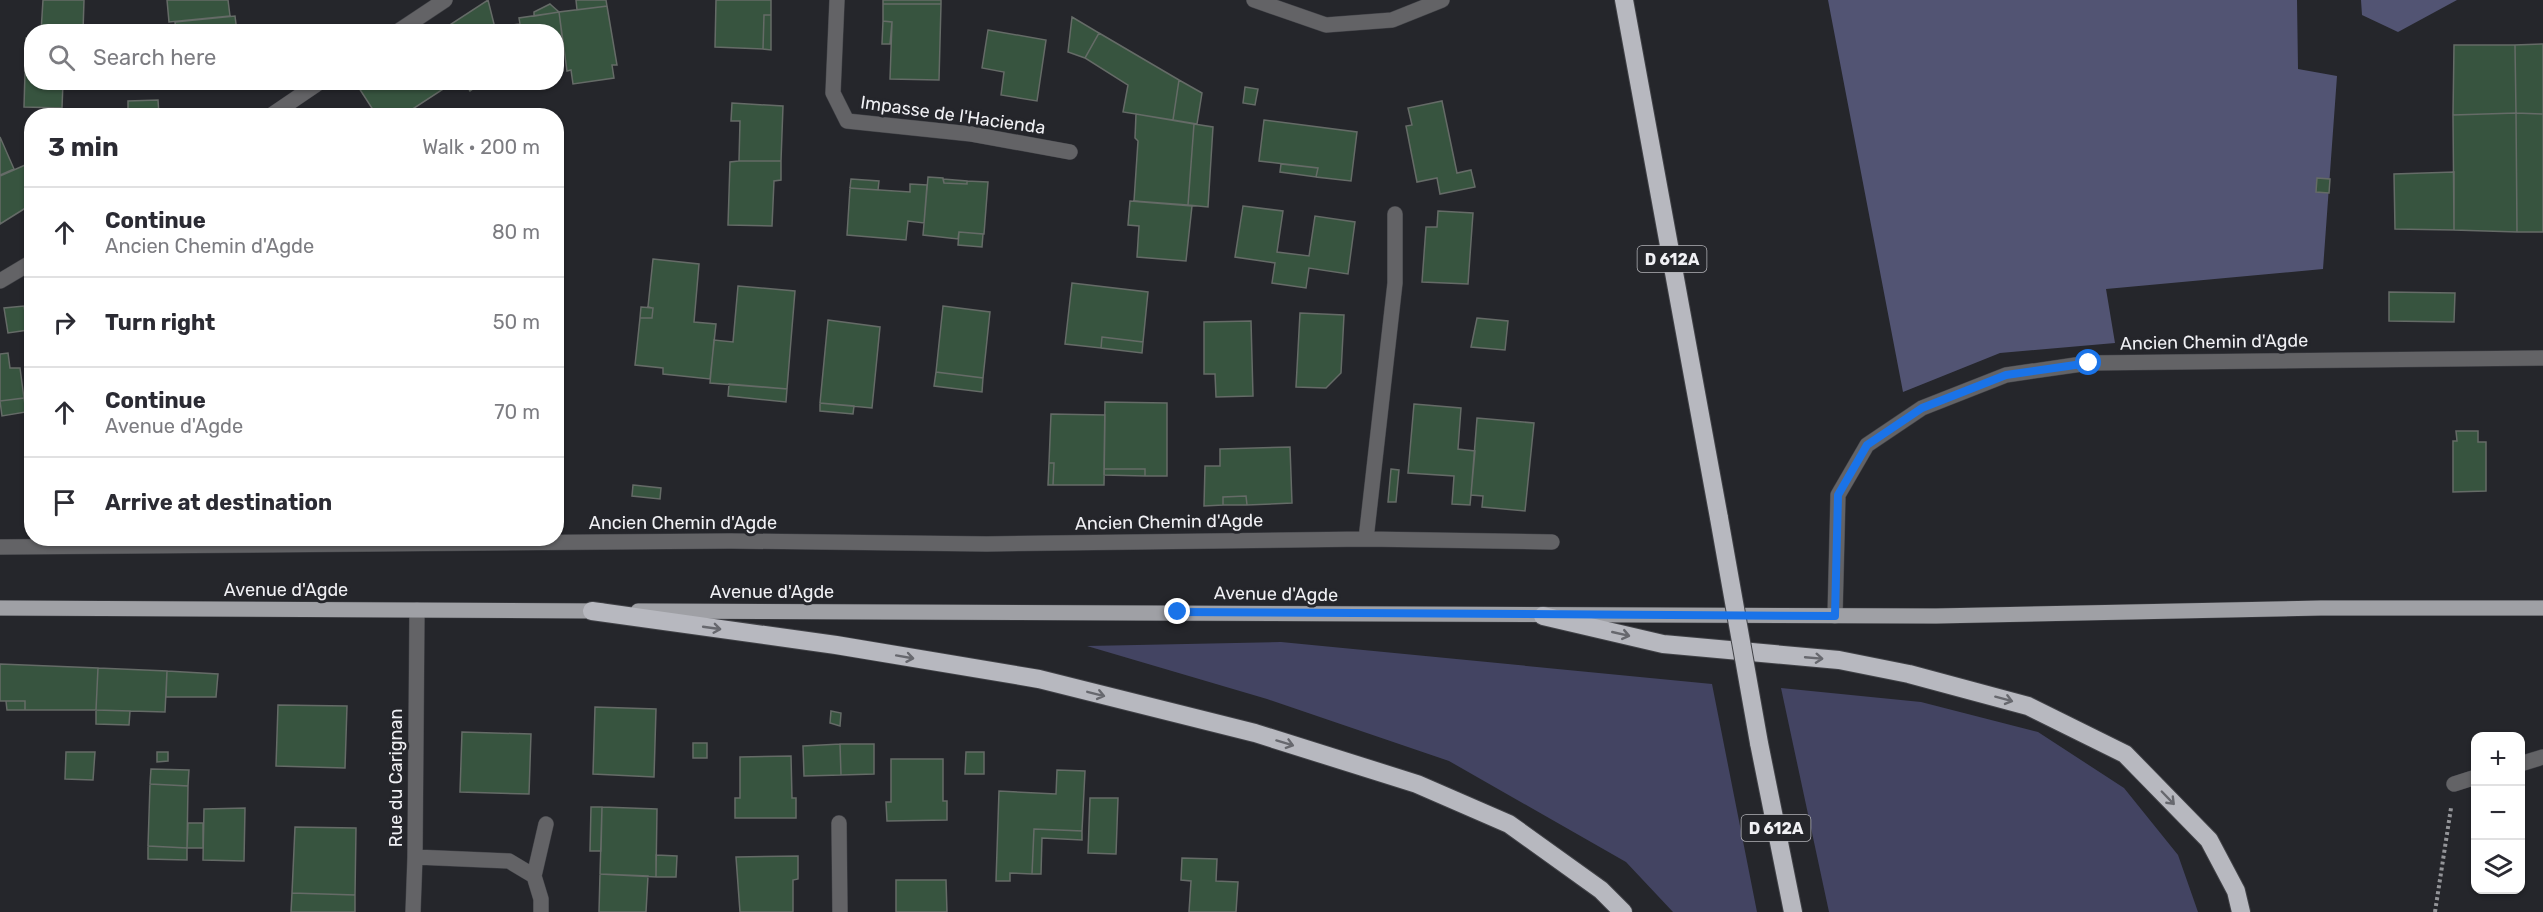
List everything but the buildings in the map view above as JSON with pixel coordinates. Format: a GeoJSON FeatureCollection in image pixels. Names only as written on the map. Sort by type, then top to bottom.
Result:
{"type":"FeatureCollection","features":[{"type":"Feature","properties":{"kind":"highway","name":"D 612A"},"geometry":{"type":"LineString","coordinates":[[1624,0],[1759,743],[1793,912]]}},
{"type":"Feature","properties":{"kind":"highway"},"geometry":{"type":"LineString","coordinates":[[592,611],[836,645],[1039,679],[1255,733],[1417,784],[1509,824],[1601,890],[1623,912]]}},
{"type":"Feature","properties":{"kind":"highway"},"geometry":{"type":"LineString","coordinates":[[1543,616],[1663,644],[1839,660],[1909,674],[2028,706],[2125,754],[2209,840],[2236,891],[2241,912]]}},
{"type":"Feature","properties":{"kind":"main road","name":"Avenue d'Agde"},"geometry":{"type":"LineString","coordinates":[[0,608],[1835,616],[2321,608],[2543,608]]}},
{"type":"Feature","properties":{"kind":"street"},"geometry":{"type":"LineString","coordinates":[[409,24],[445,0]]}},
{"type":"Feature","properties":{"kind":"street","name":"Impasse de l'Hacienda"},"geometry":{"type":"LineString","coordinates":[[837,0],[833,93],[847,121],[971,134],[1070,152]]}},
{"type":"Feature","properties":{"kind":"street"},"geometry":{"type":"LineString","coordinates":[[1254,0],[1326,25],[1392,20],[1442,0]]}},
{"type":"Feature","properties":{"kind":"street"},"geometry":{"type":"LineString","coordinates":[[282,108],[308,90]]}},
{"type":"Feature","properties":{"kind":"street"},"geometry":{"type":"LineString","coordinates":[[1366,539],[1395,283],[1395,214]]}},
{"type":"Feature","properties":{"kind":"street"},"geometry":{"type":"LineString","coordinates":[[0,281],[24,267]]}},
{"type":"Feature","properties":{"kind":"street","name":"Ancien Chemin d'Agde"},"geometry":{"type":"LineString","coordinates":[[1835,616],[1838,495],[1867,445],[1922,408],[2006,375],[2089,363],[2543,358]]}},
{"type":"Feature","properties":{"kind":"street","name":"Ancien Chemin d'Agde"},"geometry":{"type":"LineString","coordinates":[[564,542],[731,541],[987,544],[1366,539],[1552,542]]}},
{"type":"Feature","properties":{"kind":"street","name":"Ancien Chemin d'Agde"},"geometry":{"type":"LineString","coordinates":[[0,547],[122,546]]}},
{"type":"Feature","properties":{"kind":"street","name":"Rue du Carignan"},"geometry":{"type":"LineString","coordinates":[[417,610],[415,857],[509,861],[534,876]]}},
{"type":"Feature","properties":{"kind":"street"},"geometry":{"type":"LineString","coordinates":[[2525,762],[2543,757]]}},
{"type":"Feature","properties":{"kind":"street"},"geometry":{"type":"LineString","coordinates":[[2454,784],[2471,778]]}},
{"type":"Feature","properties":{"kind":"street"},"geometry":{"type":"LineString","coordinates":[[839,823],[840,912]]}},
{"type":"Feature","properties":{"kind":"street"},"geometry":{"type":"LineString","coordinates":[[541,912],[541,899],[534,876],[546,824]]}},
{"type":"Feature","properties":{"kind":"street"},"geometry":{"type":"LineString","coordinates":[[413,912],[415,857]]}},
{"type":"Feature","properties":{"kind":"path"},"geometry":{"type":"LineString","coordinates":[[2434,912],[2454,784]]}},
{"type":"Feature","properties":{"kind":"shaded area"},"geometry":{"type":"Polygon","coordinates":[[[1828,0],[2297,0],[2298,69],[2337,76],[2323,269],[2106,289],[2115,343],[2000,353],[1903,392],[1828,0]]]}},
{"type":"Feature","properties":{"kind":"shaded area"},"geometry":{"type":"Polygon","coordinates":[[[2361,0],[2457,0],[2398,32],[2362,15],[2361,0]]]}},
{"type":"Feature","properties":{"kind":"shaded area"},"geometry":{"type":"Polygon","coordinates":[[[1281,642],[1712,684],[1757,912],[1673,912],[1626,862],[1449,761],[1267,699],[1087,646],[1281,642]]]}},
{"type":"Feature","properties":{"kind":"shaded area"},"geometry":{"type":"Polygon","coordinates":[[[1781,688],[1921,702],[2038,732],[2124,788],[2178,855],[2198,912],[1829,912],[1781,688]]]}},
{"type":"Feature","properties":{"kind":"route"},"geometry":{"type":"LineString","coordinates":[[1178,612],[1835,616],[1838,495],[1867,445],[1922,408],[2006,375],[2089,363]]}}]}
